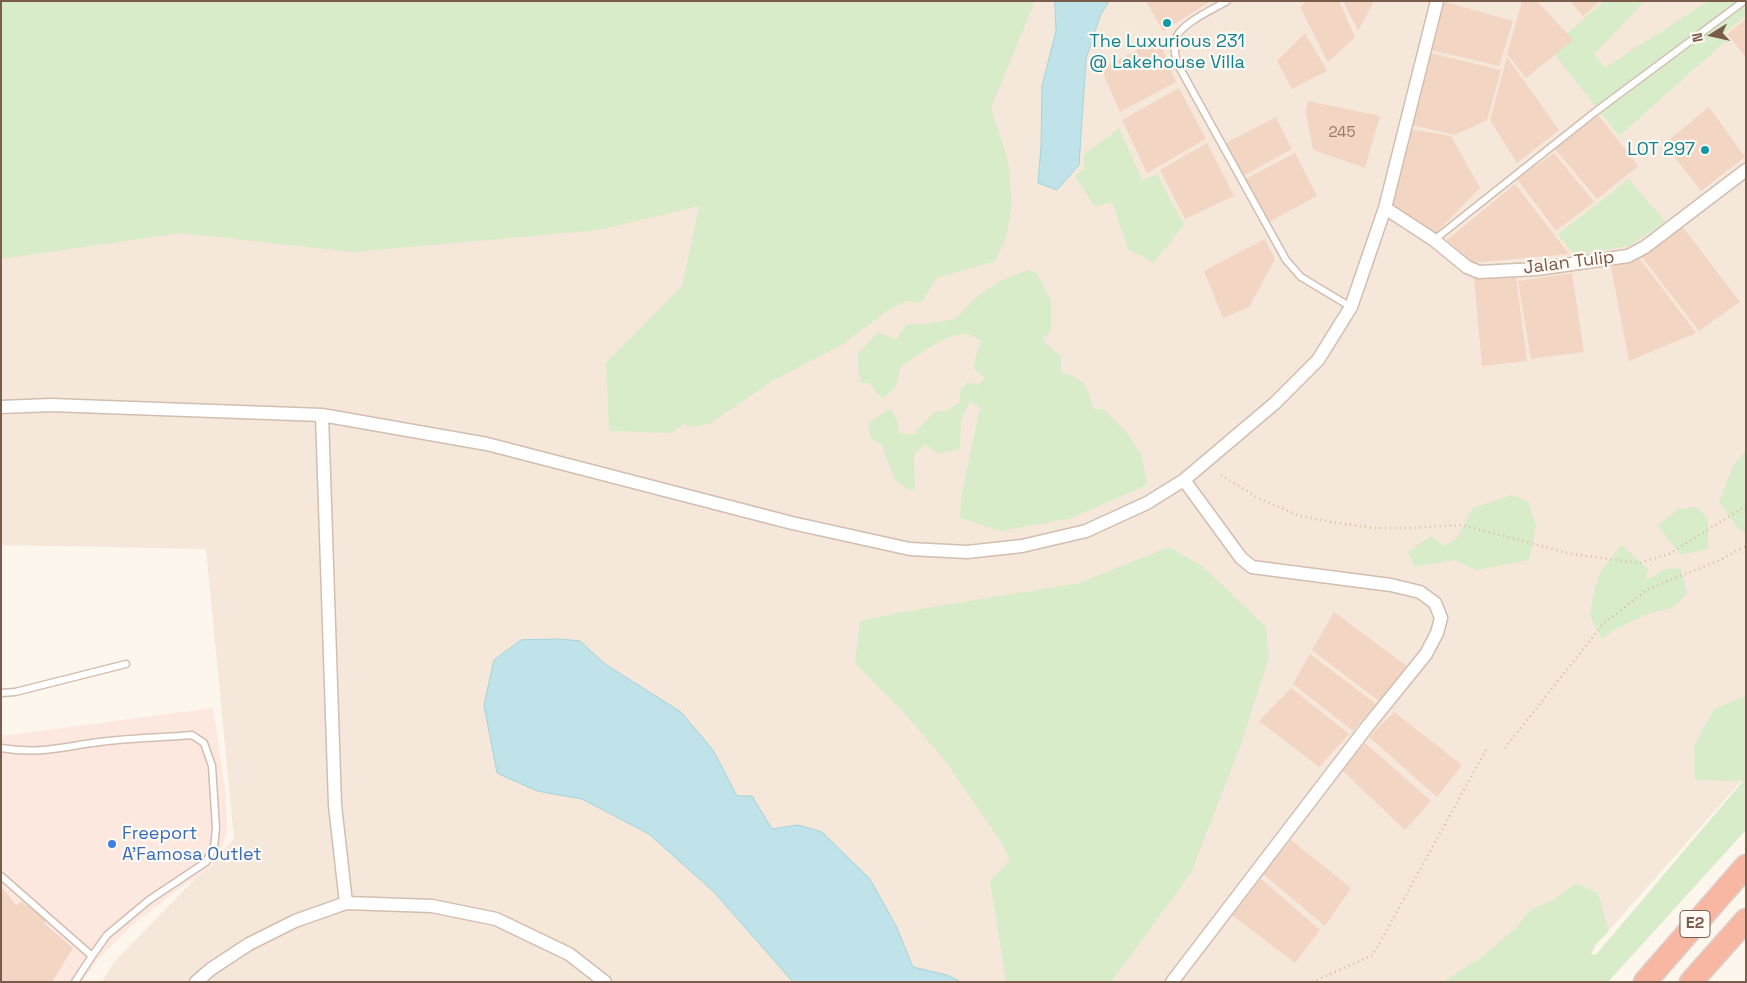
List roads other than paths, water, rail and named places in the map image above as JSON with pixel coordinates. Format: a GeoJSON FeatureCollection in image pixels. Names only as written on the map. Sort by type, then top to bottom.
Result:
{"type":"FeatureCollection","features":[{"type":"Feature","properties":{"kind":"highway","name":"E2"},"geometry":{"type":"LineString","coordinates":[[1645,982],[1746,866]]}},
{"type":"Feature","properties":{"kind":"highway","name":"E2"},"geometry":{"type":"LineString","coordinates":[[1691,982],[1746,920]]}},
{"type":"Feature","properties":{"kind":"street"},"geometry":{"type":"LineString","coordinates":[[1,407],[51,405],[322,416],[487,444],[792,523],[910,549],[967,552],[1022,546],[1086,531],[1147,503],[1184,480],[1275,403],[1318,360],[1351,306],[1385,208],[1436,1]]}},
{"type":"Feature","properties":{"kind":"street","name":"Jalan Tulip"},"geometry":{"type":"LineString","coordinates":[[1385,208],[1434,240],[1467,267],[1479,272],[1537,269],[1628,256],[1645,248],[1746,170]]}},
{"type":"Feature","properties":{"kind":"street"},"geometry":{"type":"LineString","coordinates":[[322,416],[335,805],[346,903]]}},
{"type":"Feature","properties":{"kind":"street"},"geometry":{"type":"LineString","coordinates":[[1172,982],[1367,727],[1426,654],[1437,633],[1440,618],[1435,603],[1420,592],[1391,584],[1252,567],[1241,558],[1184,480]]}},
{"type":"Feature","properties":{"kind":"street"},"geometry":{"type":"LineString","coordinates":[[196,982],[211,969],[248,944],[295,921],[346,903],[432,906],[496,919],[569,954],[605,982]]}},
{"type":"Feature","properties":{"kind":"lane"},"geometry":{"type":"LineString","coordinates":[[1227,1],[1187,25],[1178,35],[1174,48],[1177,63],[1286,260],[1301,278],[1351,306]]}},
{"type":"Feature","properties":{"kind":"lane"},"geometry":{"type":"LineString","coordinates":[[1434,240],[1595,112],[1744,1]]}},
{"type":"Feature","properties":{"kind":"lane"},"geometry":{"type":"LineString","coordinates":[[1,694],[126,664]]}},
{"type":"Feature","properties":{"kind":"lane"},"geometry":{"type":"LineString","coordinates":[[1,748],[21,751],[52,750],[93,743],[192,736],[204,743],[212,766],[216,828],[214,846],[206,862],[149,900],[107,935],[75,982]]}},
{"type":"Feature","properties":{"kind":"lane"},"geometry":{"type":"LineString","coordinates":[[1,876],[92,956]]}},
{"type":"Feature","properties":{"kind":"water"},"geometry":{"type":"Polygon","coordinates":[[[1055,1],[1109,1],[1100,16],[1086,59],[1079,165],[1057,190],[1038,183],[1041,147],[1042,86],[1056,31],[1055,1]]]}},
{"type":"Feature","properties":{"kind":"water"},"geometry":{"type":"Polygon","coordinates":[[[560,639],[580,641],[605,664],[681,712],[713,750],[737,796],[752,796],[772,829],[798,825],[822,832],[870,879],[896,926],[913,967],[947,975],[961,982],[793,982],[714,892],[649,834],[582,799],[537,791],[497,773],[484,705],[494,660],[521,640],[560,639]]]}},
{"type":"Feature","properties":{"kind":"place","name":"The Luxurious 231 @ Lakehouse Villa"},"geometry":{"type":"Point","coordinates":[1167,23]}},
{"type":"Feature","properties":{"kind":"place","name":"LOT 297"},"geometry":{"type":"Point","coordinates":[1705,150]}},
{"type":"Feature","properties":{"kind":"place","name":"Freeport A'Famosa Outlet"},"geometry":{"type":"Point","coordinates":[112,844]}}]}
